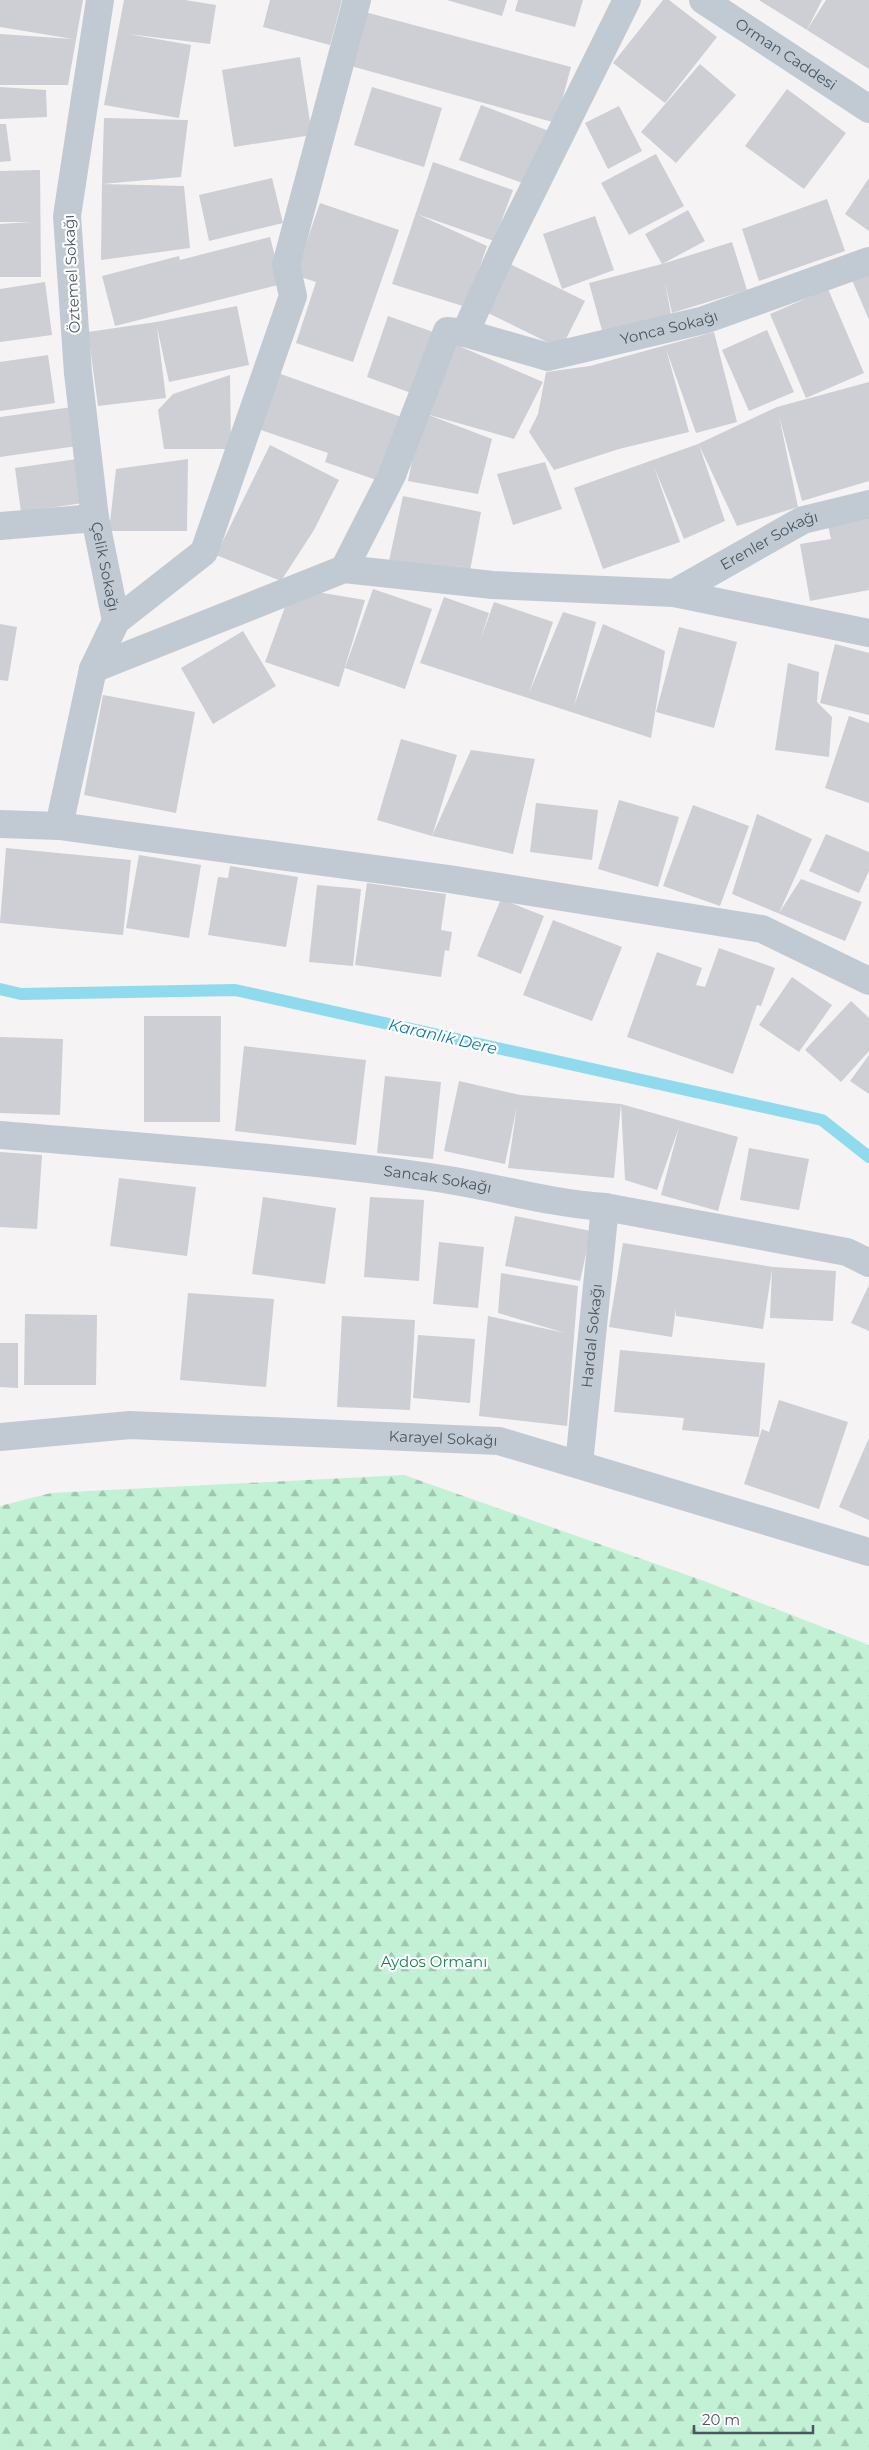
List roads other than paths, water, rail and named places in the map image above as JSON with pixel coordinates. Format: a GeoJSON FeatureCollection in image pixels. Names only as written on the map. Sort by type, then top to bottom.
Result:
{"type":"FeatureCollection","features":[{"type":"Feature","properties":{"kind":"street","name":"Öztemel Sokağı"},"geometry":{"type":"LineString","coordinates":[[95,518],[78,373],[67,216],[100,0]]}},
{"type":"Feature","properties":{"kind":"street"},"geometry":{"type":"LineString","coordinates":[[59,826],[93,669],[116,621],[204,552],[293,296],[286,265],[357,0]]}},
{"type":"Feature","properties":{"kind":"street"},"geometry":{"type":"LineString","coordinates":[[344,569],[392,475],[447,331],[465,333],[501,254],[627,0]]}},
{"type":"Feature","properties":{"kind":"street","name":"Orman Caddesi"},"geometry":{"type":"LineString","coordinates":[[703,0],[869,109]]}},
{"type":"Feature","properties":{"kind":"street","name":"Yonca Sokağı"},"geometry":{"type":"LineString","coordinates":[[465,333],[548,357],[704,320],[869,261]]}},
{"type":"Feature","properties":{"kind":"street","name":"Erenler Sokağı"},"geometry":{"type":"LineString","coordinates":[[674,593],[803,520],[869,504]]}},
{"type":"Feature","properties":{"kind":"street","name":"Çelik Sokağı"},"geometry":{"type":"LineString","coordinates":[[0,526],[95,518],[116,621]]}},
{"type":"Feature","properties":{"kind":"street"},"geometry":{"type":"LineString","coordinates":[[93,669],[344,569],[492,585],[674,593],[869,633]]}},
{"type":"Feature","properties":{"kind":"street"},"geometry":{"type":"LineString","coordinates":[[0,824],[59,826],[449,879],[762,929],[869,981]]}},
{"type":"Feature","properties":{"kind":"street","name":"Sancak Sokağı"},"geometry":{"type":"LineString","coordinates":[[0,1135],[246,1156],[431,1177],[572,1205],[605,1207],[847,1252],[869,1263]]}},
{"type":"Feature","properties":{"kind":"street","name":"Hardal Sokağı"},"geometry":{"type":"LineString","coordinates":[[579,1464],[605,1207]]}},
{"type":"Feature","properties":{"kind":"street","name":"Karayel Sokağı"},"geometry":{"type":"LineString","coordinates":[[0,1438],[130,1425],[499,1441],[869,1552]]}},
{"type":"Feature","properties":{"kind":"waterway","name":"Karanlık Dere"},"geometry":{"type":"LineString","coordinates":[[0,989],[21,994],[235,990],[822,1120],[869,1157]]}},
{"type":"Feature","properties":{"kind":"park label","name":"Aydos Ormanı"},"geometry":{"type":"Point","coordinates":[434,1962]}}]}
